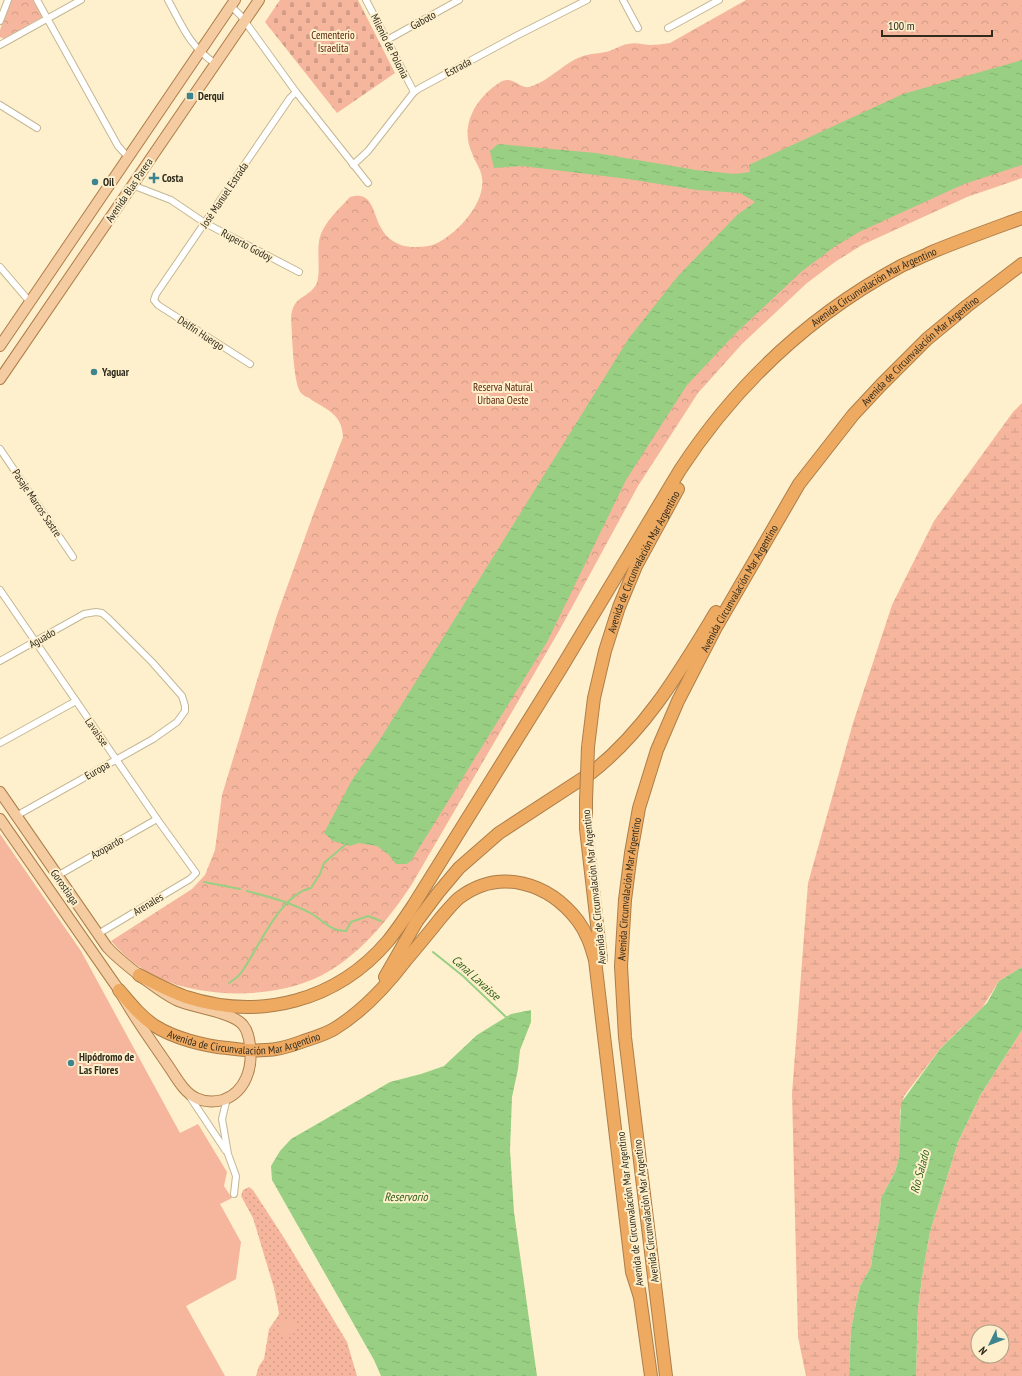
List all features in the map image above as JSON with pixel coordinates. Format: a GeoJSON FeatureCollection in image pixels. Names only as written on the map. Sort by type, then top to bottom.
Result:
{"type":"FeatureCollection","features":[{"type":"Feature","properties":{"kind":"highway","name":"Avenida Circunvalación Mar Argentino"},"geometry":{"type":"LineString","coordinates":[[745,386],[775,356],[806,329],[841,302],[873,282],[903,265],[962,239],[1022,218]]}},
{"type":"Feature","properties":{"kind":"highway","name":"Avenida de Circunvalación Mar Argentino"},"geometry":{"type":"LineString","coordinates":[[828,448],[853,416],[881,385],[927,339],[1022,264]]}},
{"type":"Feature","properties":{"kind":"highway","name":"Avenida de Circunvalación Mar Argentino"},"geometry":{"type":"LineString","coordinates":[[651,1376],[640,1297],[588,844],[586,800],[588,747],[594,698],[605,651],[619,607],[636,566],[684,478],[745,386]]}},
{"type":"Feature","properties":{"kind":"highway"},"geometry":{"type":"LineString","coordinates":[[139,975],[173,992],[196,1000],[228,1006],[256,1007],[299,1000],[322,992],[342,981],[375,955],[399,927],[416,900],[560,670],[683,464],[718,416],[745,386]]}},
{"type":"Feature","properties":{"kind":"highway","name":"Avenida Circunvalación Mar Argentino"},"geometry":{"type":"LineString","coordinates":[[666,1376],[625,1037],[621,966],[625,900],[631,853],[639,808],[655,757],[678,701],[715,629],[800,484],[828,448]]}},
{"type":"Feature","properties":{"kind":"highway"},"geometry":{"type":"LineString","coordinates":[[373,997],[417,921],[459,868],[499,833],[529,812],[575,784],[600,765],[639,727],[690,655],[740,572],[800,484]]}},
{"type":"Feature","properties":{"kind":"highway"},"geometry":{"type":"LineString","coordinates":[[373,997],[402,966],[458,899],[469,891],[481,886],[496,881],[506,881],[534,887],[550,895],[579,921],[590,940],[595,960],[632,1272],[640,1297]]}},
{"type":"Feature","properties":{"kind":"highway","name":"Avenida de Circunvalación Mar Argentino"},"geometry":{"type":"LineString","coordinates":[[119,990],[139,1013],[155,1026],[164,1031],[202,1044],[221,1048],[251,1051],[281,1048],[322,1035],[342,1024],[373,997]]}},
{"type":"Feature","properties":{"kind":"main road","name":"Avenida Blas Parera"},"geometry":{"type":"LineString","coordinates":[[0,380],[259,0]]}},
{"type":"Feature","properties":{"kind":"main road","name":"Avenida Blas Parera"},"geometry":{"type":"LineString","coordinates":[[0,346],[233,3]]}},
{"type":"Feature","properties":{"kind":"main road","name":"Gorostiaga"},"geometry":{"type":"LineString","coordinates":[[0,819],[119,990],[135,1019],[184,1088],[195,1098],[203,1101],[219,1101],[234,1095],[243,1084],[250,1065],[251,1051],[247,1030],[236,1018],[178,1001],[162,993],[119,960],[106,947],[16,816],[2,799]]}},
{"type":"Feature","properties":{"kind":"street"},"geometry":{"type":"LineString","coordinates":[[0,21],[8,0]]}},
{"type":"Feature","properties":{"kind":"street"},"geometry":{"type":"LineString","coordinates":[[37,0],[118,146],[128,157]]}},
{"type":"Feature","properties":{"kind":"street"},"geometry":{"type":"LineString","coordinates":[[0,45],[81,0]]}},
{"type":"Feature","properties":{"kind":"street"},"geometry":{"type":"LineString","coordinates":[[168,0],[191,42],[200,52],[216,64]]}},
{"type":"Feature","properties":{"kind":"street","name":"Milenio de Polonia"},"geometry":{"type":"LineString","coordinates":[[366,0],[414,92]]}},
{"type":"Feature","properties":{"kind":"street","name":"Gaboto"},"geometry":{"type":"LineString","coordinates":[[387,40],[459,0]]}},
{"type":"Feature","properties":{"kind":"street","name":"Estrada"},"geometry":{"type":"LineString","coordinates":[[353,165],[368,151],[414,92],[509,40],[587,0]]}},
{"type":"Feature","properties":{"kind":"street"},"geometry":{"type":"LineString","coordinates":[[623,0],[638,28]]}},
{"type":"Feature","properties":{"kind":"street"},"geometry":{"type":"LineString","coordinates":[[668,28],[719,0]]}},
{"type":"Feature","properties":{"kind":"street"},"geometry":{"type":"LineString","coordinates":[[233,3],[296,92],[368,183]]}},
{"type":"Feature","properties":{"kind":"street","name":"José Manuel Estrada"},"geometry":{"type":"LineString","coordinates":[[154,300],[156,294],[205,222],[290,98],[296,92]]}},
{"type":"Feature","properties":{"kind":"street"},"geometry":{"type":"LineString","coordinates":[[0,105],[37,128]]}},
{"type":"Feature","properties":{"kind":"street","name":"Ruperto Godoy"},"geometry":{"type":"LineString","coordinates":[[132,185],[171,200],[205,222],[299,272]]}},
{"type":"Feature","properties":{"kind":"street"},"geometry":{"type":"LineString","coordinates":[[0,268],[30,302]]}},
{"type":"Feature","properties":{"kind":"street","name":"Delfín Huergo"},"geometry":{"type":"LineString","coordinates":[[154,300],[158,305],[250,364]]}},
{"type":"Feature","properties":{"kind":"street","name":"Pasaje Marcos Sastre"},"geometry":{"type":"LineString","coordinates":[[0,449],[73,557]]}},
{"type":"Feature","properties":{"kind":"street","name":"Lavaisse"},"geometry":{"type":"LineString","coordinates":[[0,590],[157,819],[196,873]]}},
{"type":"Feature","properties":{"kind":"street","name":"Aguado"},"geometry":{"type":"LineString","coordinates":[[0,661],[84,614],[96,612],[102,613],[152,662],[182,696],[186,711],[177,722]]}},
{"type":"Feature","properties":{"kind":"street"},"geometry":{"type":"LineString","coordinates":[[0,743],[76,701]]}},
{"type":"Feature","properties":{"kind":"street","name":"Europa"},"geometry":{"type":"LineString","coordinates":[[16,816],[153,739],[177,722]]}},
{"type":"Feature","properties":{"kind":"street","name":"Azopardo"},"geometry":{"type":"LineString","coordinates":[[57,876],[157,819]]}},
{"type":"Feature","properties":{"kind":"street","name":"Arenales"},"geometry":{"type":"LineString","coordinates":[[98,934],[190,879],[196,873]]}},
{"type":"Feature","properties":{"kind":"street"},"geometry":{"type":"LineString","coordinates":[[184,1088],[228,1154]]}},
{"type":"Feature","properties":{"kind":"street"},"geometry":{"type":"LineString","coordinates":[[227,1098],[222,1119],[228,1154],[236,1176],[234,1194]]}},
{"type":"Feature","properties":{"kind":"green space"},"geometry":{"type":"Polygon","coordinates":[[[11,0],[35,0],[44,16],[4,39],[0,37],[0,30],[11,0]]]}},
{"type":"Feature","properties":{"kind":"green space","name":"Cementerio Israelita"},"geometry":{"type":"Polygon","coordinates":[[[280,0],[358,0],[395,73],[337,113],[265,22],[280,0]]]}},
{"type":"Feature","properties":{"kind":"green space","name":"Reserva Natural Urbana Oeste"},"geometry":{"type":"Polygon","coordinates":[[[746,0],[1022,0],[1022,178],[967,197],[862,245],[835,262],[807,283],[742,344],[698,393],[638,486],[559,631],[412,884],[376,932],[355,952],[331,970],[312,980],[292,987],[270,991],[224,993],[202,991],[180,986],[147,972],[128,958],[111,941],[192,889],[205,875],[215,850],[222,795],[277,615],[343,437],[340,422],[336,417],[327,409],[301,393],[296,379],[293,357],[292,311],[297,301],[312,290],[316,285],[318,276],[319,242],[323,229],[350,197],[357,196],[367,199],[371,204],[380,226],[386,235],[393,241],[411,247],[426,246],[443,240],[460,226],[468,217],[479,198],[482,188],[482,178],[473,156],[468,134],[471,115],[488,91],[502,81],[506,80],[511,80],[521,86],[529,87],[544,80],[572,61],[587,55],[608,51],[631,43],[657,45],[670,43],[746,0]]]}},
{"type":"Feature","properties":{"kind":"green space"},"geometry":{"type":"Polygon","coordinates":[[[1022,403],[1022,967],[999,981],[982,1008],[940,1049],[904,1096],[900,1111],[899,1157],[895,1172],[881,1198],[879,1222],[871,1267],[860,1286],[855,1308],[851,1330],[849,1376],[806,1376],[798,1337],[792,1094],[808,883],[853,723],[892,605],[934,521],[1013,412],[1022,403]]]}},
{"type":"Feature","properties":{"kind":"green space","name":"Hipódromo de Las Flores"},"geometry":{"type":"Polygon","coordinates":[[[0,834],[81,951],[180,1133],[198,1124],[227,1172],[224,1186],[232,1198],[220,1204],[241,1242],[236,1279],[186,1306],[225,1376],[0,1376],[0,834]]]}},
{"type":"Feature","properties":{"kind":"green space"},"geometry":{"type":"Polygon","coordinates":[[[1022,1030],[1022,1376],[916,1376],[918,1308],[930,1232],[958,1142],[981,1094],[1022,1030]]]}},
{"type":"Feature","properties":{"kind":"green space"},"geometry":{"type":"Polygon","coordinates":[[[249,1187],[253,1190],[286,1241],[347,1342],[357,1376],[256,1376],[259,1366],[264,1359],[269,1329],[279,1313],[274,1288],[253,1218],[241,1196],[243,1190],[249,1187]]]}},
{"type":"Feature","properties":{"kind":"green space"},"geometry":{"type":"Polygon","coordinates":[[[284,1319],[290,1319],[295,1324],[293,1333],[290,1335],[284,1335],[279,1330],[279,1324],[284,1319]]]}},
{"type":"Feature","properties":{"kind":"water"},"geometry":{"type":"Polygon","coordinates":[[[1022,60],[1022,165],[964,184],[859,232],[834,247],[801,272],[735,334],[687,385],[626,480],[547,642],[411,861],[406,864],[396,864],[389,855],[377,846],[359,843],[350,846],[333,841],[324,833],[352,780],[379,741],[629,338],[678,276],[737,215],[755,202],[740,193],[697,190],[628,179],[522,166],[494,168],[490,151],[498,144],[596,153],[696,170],[735,174],[750,172],[749,165],[903,94],[1022,60]]]}},
{"type":"Feature","properties":{"kind":"water","name":"Río Salado"},"geometry":{"type":"Polygon","coordinates":[[[1022,967],[1022,1030],[981,1094],[958,1142],[930,1232],[918,1308],[916,1376],[849,1376],[851,1330],[860,1286],[871,1267],[879,1222],[881,1198],[895,1172],[899,1157],[901,1103],[940,1049],[987,1003],[999,981],[1022,967]]]}},
{"type":"Feature","properties":{"kind":"water","name":"Reservorio"},"geometry":{"type":"Polygon","coordinates":[[[531,1010],[531,1022],[520,1050],[518,1069],[512,1097],[510,1150],[514,1212],[537,1376],[381,1376],[374,1360],[272,1180],[271,1166],[280,1151],[291,1139],[390,1082],[444,1066],[477,1035],[511,1014],[531,1010]]]}},
{"type":"Feature","properties":{"kind":"waterway"},"geometry":{"type":"LineString","coordinates":[[229,983],[241,973],[280,911],[289,901],[300,893],[311,888],[320,874],[324,863],[345,845]]}},
{"type":"Feature","properties":{"kind":"waterway","name":"Canal Lavaisse"},"geometry":{"type":"LineString","coordinates":[[204,882],[240,889]]}},
{"type":"Feature","properties":{"kind":"waterway","name":"Canal Lavaisse"},"geometry":{"type":"LineString","coordinates":[[247,891],[298,907],[314,915],[329,926],[341,931],[346,931],[351,922],[368,916],[381,921]]}},
{"type":"Feature","properties":{"kind":"waterway","name":"Canal Lavaisse"},"geometry":{"type":"LineString","coordinates":[[433,952],[463,976],[506,1017]]}},
{"type":"Feature","properties":{"kind":"place","name":"Derqui"},"geometry":{"type":"Point","coordinates":[190,96]}},
{"type":"Feature","properties":{"kind":"place","name":"Costa"},"geometry":{"type":"Point","coordinates":[154,178]}},
{"type":"Feature","properties":{"kind":"place","name":"Oil"},"geometry":{"type":"Point","coordinates":[95,182]}},
{"type":"Feature","properties":{"kind":"place","name":"Yaguar"},"geometry":{"type":"Point","coordinates":[94,372]}},
{"type":"Feature","properties":{"kind":"place","name":"Hipódromo de Las Flores"},"geometry":{"type":"Point","coordinates":[71,1063]}}]}
